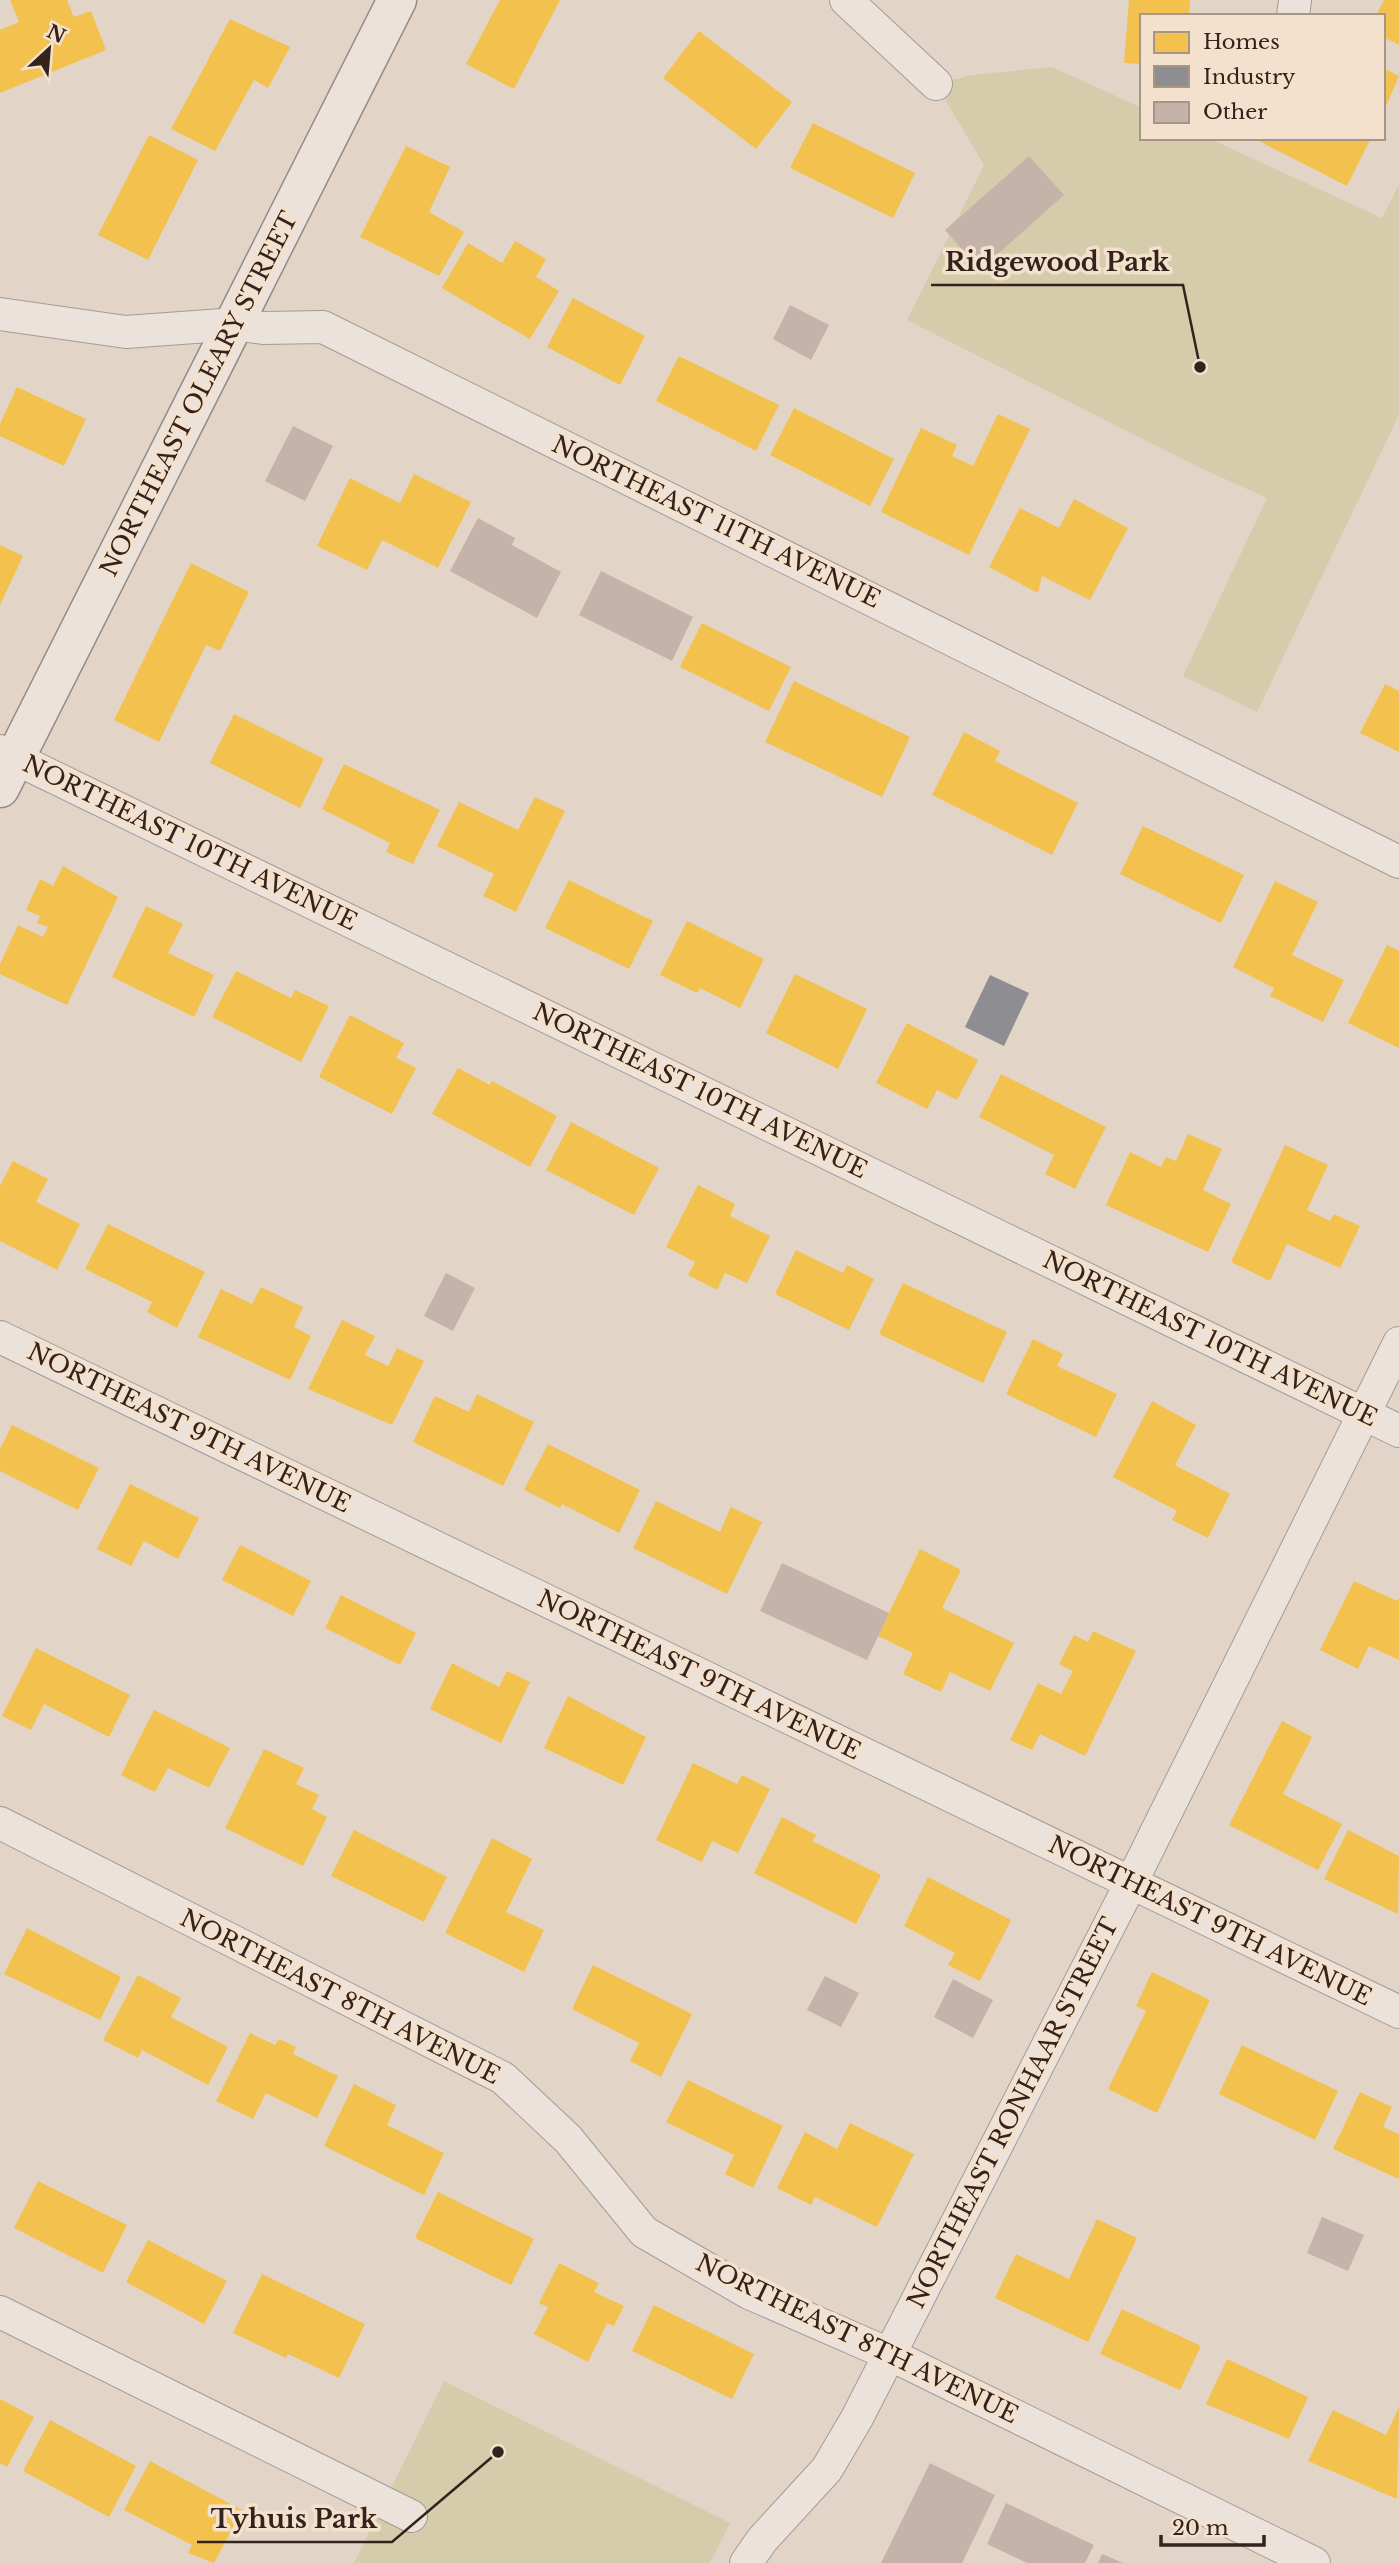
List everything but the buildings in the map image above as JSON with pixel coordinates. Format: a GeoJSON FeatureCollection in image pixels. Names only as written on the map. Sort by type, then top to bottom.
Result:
{"type":"FeatureCollection","features":[{"type":"Feature","properties":{"kind":"street","name":"NORTHEAST OLEARY STREET"},"geometry":{"type":"LineString","coordinates":[[5,766],[236,324],[397,0]]}},
{"type":"Feature","properties":{"kind":"street"},"geometry":{"type":"LineString","coordinates":[[846,0],[936,84]]}},
{"type":"Feature","properties":{"kind":"street","name":"NORTHEAST 11TH AVENUE"},"geometry":{"type":"LineString","coordinates":[[0,314],[126,332],[236,324],[263,328],[323,327],[1399,862]]}},
{"type":"Feature","properties":{"kind":"street","name":"NORTHEAST 10TH AVENUE"},"geometry":{"type":"LineString","coordinates":[[5,766],[1399,1431]]}},
{"type":"Feature","properties":{"kind":"street","name":"NORTHEAST 9TH AVENUE"},"geometry":{"type":"LineString","coordinates":[[0,1337],[1399,2012]]}},
{"type":"Feature","properties":{"kind":"street","name":"NORTHEAST RONHAAR STREET"},"geometry":{"type":"LineString","coordinates":[[746,2563],[762,2540],[827,2469],[889,2354],[1131,1884],[1399,1343]]}},
{"type":"Feature","properties":{"kind":"street","name":"NORTHEAST 8TH AVENUE"},"geometry":{"type":"LineString","coordinates":[[0,1823],[503,2078],[568,2139],[644,2232],[749,2293],[889,2354],[1314,2563]]}},
{"type":"Feature","properties":{"kind":"street"},"geometry":{"type":"LineString","coordinates":[[0,2312],[411,2516]]}},
{"type":"Feature","properties":{"kind":"shaded area"},"geometry":{"type":"Polygon","coordinates":[[[1052,67],[1140,107],[1140,140],[1212,140],[1382,218],[1399,185],[1399,415],[1257,712],[1183,676],[1267,498],[1194,465],[907,320],[984,165],[936,84],[972,75],[1052,67]]]}},
{"type":"Feature","properties":{"kind":"shaded area"},"geometry":{"type":"Polygon","coordinates":[[[444,2381],[730,2523],[710,2563],[354,2563],[444,2381]]]}},
{"type":"Feature","properties":{"kind":"place","name":"Ridgewood Park"},"geometry":{"type":"Point","coordinates":[1200,367]}},
{"type":"Feature","properties":{"kind":"place","name":"Tyhuis Park"},"geometry":{"type":"Point","coordinates":[498,2452]}}]}
